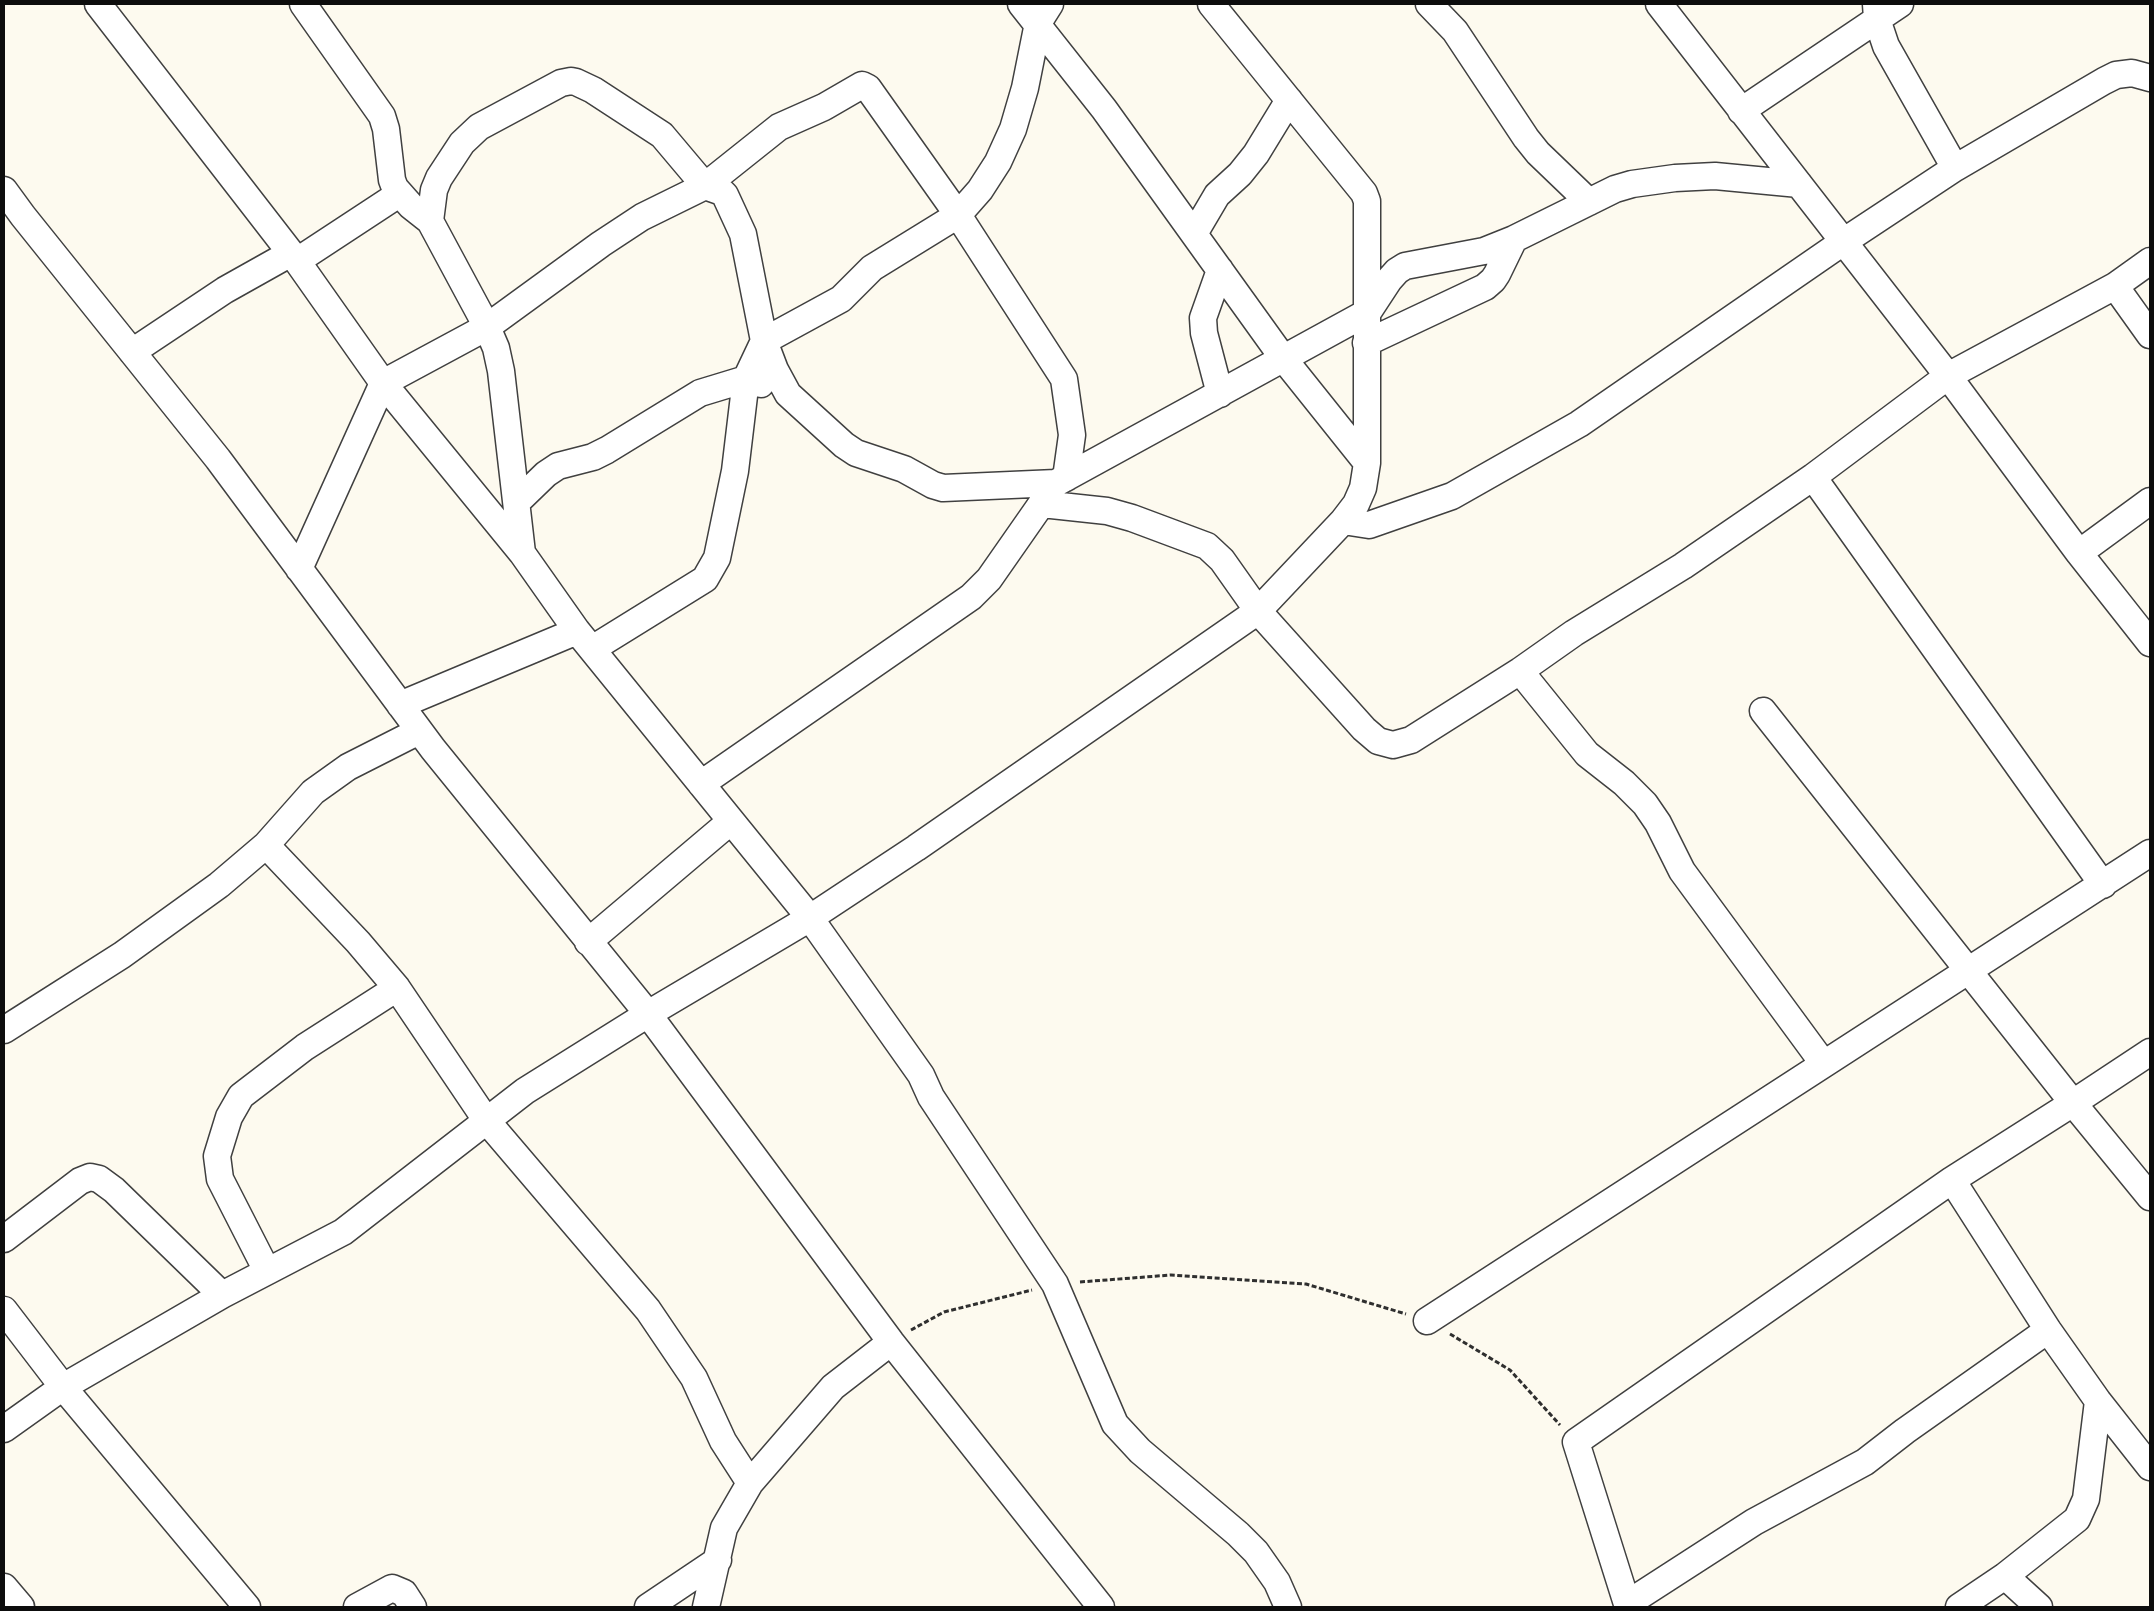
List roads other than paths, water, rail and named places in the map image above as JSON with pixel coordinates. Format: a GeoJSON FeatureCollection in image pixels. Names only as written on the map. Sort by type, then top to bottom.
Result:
{"type":"FeatureCollection","features":[{"type":"Feature","properties":{"kind":"street"},"geometry":{"type":"LineString","coordinates":[[98,4],[294,257],[383,383],[522,552],[584,640],[810,918],[921,1075],[931,1097],[1055,1284],[1115,1424],[1140,1451],[1250,1546],[1276,1582],[1288,1607]]}},
{"type":"Feature","properties":{"kind":"street"},"geometry":{"type":"LineString","coordinates":[[303,4],[382,116],[386,129],[392,180],[400,194],[430,221],[487,327],[496,348],[501,371],[522,552]]}},
{"type":"Feature","properties":{"kind":"street"},"geometry":{"type":"LineString","coordinates":[[4,1429],[63,1386],[222,1295],[343,1232],[525,1091],[648,1014],[810,918],[916,848],[1258,611],[1343,520],[1356,504],[1363,488],[1367,463],[1367,201],[1364,193],[1211,4]]}},
{"type":"Feature","properties":{"kind":"street"},"geometry":{"type":"LineString","coordinates":[[1429,4],[1455,31],[1538,153],[1589,202]]}},
{"type":"Feature","properties":{"kind":"street"},"geometry":{"type":"LineString","coordinates":[[1659,4],[1948,376],[2079,553],[2150,643]]}},
{"type":"Feature","properties":{"kind":"street"},"geometry":{"type":"LineString","coordinates":[[1741,111],[1876,11],[1900,4]]}},
{"type":"Feature","properties":{"kind":"street"},"geometry":{"type":"LineString","coordinates":[[400,705],[584,640],[705,579],[714,567],[717,558],[735,471],[746,379],[764,341],[841,299],[872,268],[958,215],[980,190],[998,162],[1013,129],[1025,88],[1036,10]]}},
{"type":"Feature","properties":{"kind":"street"},"geometry":{"type":"LineString","coordinates":[[1036,10],[1104,109],[1283,358],[1367,463]]}},
{"type":"Feature","properties":{"kind":"street"},"geometry":{"type":"LineString","coordinates":[[1876,11],[1886,46],[1955,168]]}},
{"type":"Feature","properties":{"kind":"street"},"geometry":{"type":"LineString","coordinates":[[1343,520],[1369,526],[1452,496],[1579,424],[1843,242],[1955,168],[2116,75],[2132,73],[2150,78]]}},
{"type":"Feature","properties":{"kind":"street"},"geometry":{"type":"LineString","coordinates":[[430,221],[434,190],[439,178],[462,143],[478,127],[566,81],[576,82],[593,90],[662,135],[705,186],[725,195],[743,234],[769,358],[788,394],[844,445],[856,453],[904,469],[933,485],[952,489],[1055,488],[1108,511],[1207,546],[1222,560],[1258,611],[1364,729],[1378,741],[1392,745],[1411,740],[1520,671],[1574,633],[1683,566],[1813,477],[1948,376],[2116,286],[2150,260]]}},
{"type":"Feature","properties":{"kind":"street"},"geometry":{"type":"LineString","coordinates":[[299,569],[383,383],[487,327],[601,244],[642,217],[705,186],[779,127],[824,107],[864,86],[868,88],[958,215],[1064,379],[1072,435],[1055,488],[990,579],[970,597],[701,784]]}},
{"type":"Feature","properties":{"kind":"street"},"geometry":{"type":"LineString","coordinates":[[1194,234],[1217,195],[1240,174],[1256,154],[1289,100]]}},
{"type":"Feature","properties":{"kind":"street"},"geometry":{"type":"LineString","coordinates":[[1055,488],[1283,358],[1368,312],[1389,280],[1397,271],[1405,266],[1422,261],[1465,256],[1514,239],[1589,202],[1632,184],[1675,178],[1715,176],[1799,184]]}},
{"type":"Feature","properties":{"kind":"street"},"geometry":{"type":"LineString","coordinates":[[4,190],[34,231],[218,459],[419,730],[588,942],[648,1014],[890,1342],[1101,1607]]}},
{"type":"Feature","properties":{"kind":"street"},"geometry":{"type":"LineString","coordinates":[[132,352],[225,290],[294,257],[400,194]]}},
{"type":"Feature","properties":{"kind":"street"},"geometry":{"type":"LineString","coordinates":[[1366,343],[1485,287],[1493,280],[1514,239]]}},
{"type":"Feature","properties":{"kind":"street"},"geometry":{"type":"LineString","coordinates":[[1220,270],[1203,318],[1204,332],[1220,394]]}},
{"type":"Feature","properties":{"kind":"street"},"geometry":{"type":"LineString","coordinates":[[2116,286],[2150,335]]}},
{"type":"Feature","properties":{"kind":"street"},"geometry":{"type":"LineString","coordinates":[[516,502],[546,474],[558,466],[593,457],[608,450],[700,393],[746,379],[788,394]]}},
{"type":"Feature","properties":{"kind":"street"},"geometry":{"type":"LineString","coordinates":[[1813,477],[2103,884]]}},
{"type":"Feature","properties":{"kind":"street"},"geometry":{"type":"LineString","coordinates":[[2079,553],[2150,501]]}},
{"type":"Feature","properties":{"kind":"street"},"geometry":{"type":"LineString","coordinates":[[1520,671],[1587,754],[1624,783],[1645,804],[1658,823],[1682,870],[1823,1063]]}},
{"type":"Feature","properties":{"kind":"street"},"geometry":{"type":"LineString","coordinates":[[1763,711],[2150,1197]]}},
{"type":"Feature","properties":{"kind":"street"},"geometry":{"type":"LineString","coordinates":[[7,1022],[122,955],[168,923],[219,885],[266,845],[313,792],[348,767],[419,730]]}},
{"type":"Feature","properties":{"kind":"street"},"geometry":{"type":"LineString","coordinates":[[588,942],[731,821]]}},
{"type":"Feature","properties":{"kind":"street"},"geometry":{"type":"LineString","coordinates":[[266,845],[358,942],[397,988],[486,1120],[648,1310],[694,1378],[723,1441],[750,1482]]}},
{"type":"Feature","properties":{"kind":"street"},"geometry":{"type":"LineString","coordinates":[[1427,1321],[2150,853]]}},
{"type":"Feature","properties":{"kind":"street"},"geometry":{"type":"LineString","coordinates":[[267,1271],[220,1179],[217,1156],[229,1117],[241,1096],[291,1058],[397,988]]}},
{"type":"Feature","properties":{"kind":"street"},"geometry":{"type":"LineString","coordinates":[[2048,1330],[1905,1431],[1865,1462],[1754,1522],[1628,1606],[1576,1442],[1952,1180],[2074,1103],[2150,1052]]}},
{"type":"Feature","properties":{"kind":"street"},"geometry":{"type":"LineString","coordinates":[[4,1239],[80,1181],[90,1177],[99,1179],[114,1190],[222,1295]]}},
{"type":"Feature","properties":{"kind":"street"},"geometry":{"type":"LineString","coordinates":[[1952,1180],[2048,1330],[2098,1402],[2150,1467]]}},
{"type":"Feature","properties":{"kind":"street"},"geometry":{"type":"LineString","coordinates":[[4,1310],[63,1386],[247,1607]]}},
{"type":"Feature","properties":{"kind":"street"},"geometry":{"type":"LineString","coordinates":[[706,1607],[724,1528],[750,1482],[833,1387],[890,1342]]}},
{"type":"Feature","properties":{"kind":"street"},"geometry":{"type":"LineString","coordinates":[[1959,1607],[2005,1576],[2077,1519],[2086,1499],[2098,1402]]}},
{"type":"Feature","properties":{"kind":"street"},"geometry":{"type":"LineString","coordinates":[[648,1607],[718,1560]]}},
{"type":"Feature","properties":{"kind":"street"},"geometry":{"type":"LineString","coordinates":[[2005,1576],[2039,1607]]}},
{"type":"Feature","properties":{"kind":"street"},"geometry":{"type":"LineString","coordinates":[[4,1587],[20,1607]]}},
{"type":"Feature","properties":{"kind":"street"},"geometry":{"type":"LineString","coordinates":[[357,1607],[392,1588],[404,1593],[413,1607]]}}]}
